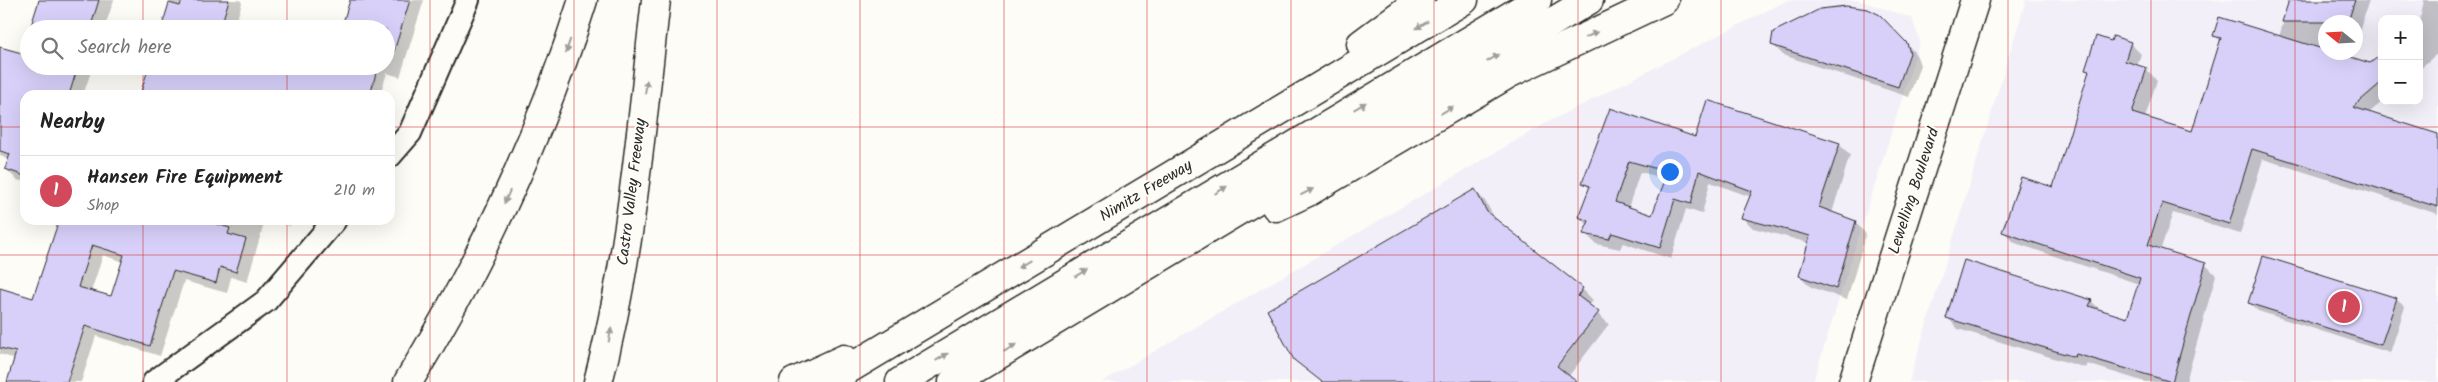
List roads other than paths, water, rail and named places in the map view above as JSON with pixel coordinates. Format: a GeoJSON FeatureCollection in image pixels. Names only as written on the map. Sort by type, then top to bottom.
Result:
{"type":"FeatureCollection","features":[{"type":"Feature","properties":{"kind":"main road"},"geometry":{"type":"LineString","coordinates":[[408,382],[437,334],[485,244],[524,160],[558,73],[583,0]]}},
{"type":"Feature","properties":{"kind":"main road","name":"Castro Valley Freeway"},"geometry":{"type":"LineString","coordinates":[[598,382],[608,345],[625,253],[656,0]]}},
{"type":"Feature","properties":{"kind":"main road"},"geometry":{"type":"LineString","coordinates":[[1231,140],[1420,0]]}},
{"type":"Feature","properties":{"kind":"main road","name":"Nimitz Freeway"},"geometry":{"type":"LineString","coordinates":[[828,382],[1464,0]]}},
{"type":"Feature","properties":{"kind":"main road"},"geometry":{"type":"LineString","coordinates":[[900,382],[1537,0]]}},
{"type":"Feature","properties":{"kind":"main road"},"geometry":{"type":"LineString","coordinates":[[953,382],[1589,0]]}},
{"type":"Feature","properties":{"kind":"main road"},"geometry":{"type":"LineString","coordinates":[[1136,273],[1310,191],[1510,73],[1664,0]]}},
{"type":"Feature","properties":{"kind":"main road","name":"Lewelling Boulevard"},"geometry":{"type":"LineString","coordinates":[[1853,382],[1975,0]]}},
{"type":"Feature","properties":{"kind":"main road"},"geometry":{"type":"LineString","coordinates":[[794,382],[926,323]]}},
{"type":"Feature","properties":{"kind":"main road"},"geometry":{"type":"LineString","coordinates":[[387,382],[437,334]]}},
{"type":"Feature","properties":{"kind":"street"},"geometry":{"type":"LineString","coordinates":[[395,150],[410,133],[468,0]]}},
{"type":"Feature","properties":{"kind":"street"},"geometry":{"type":"LineString","coordinates":[[154,382],[266,301],[331,225]]}},
{"type":"Feature","properties":{"kind":"place","name":"Hansen Fire Equipment"},"geometry":{"type":"Point","coordinates":[2344,307]}}]}
